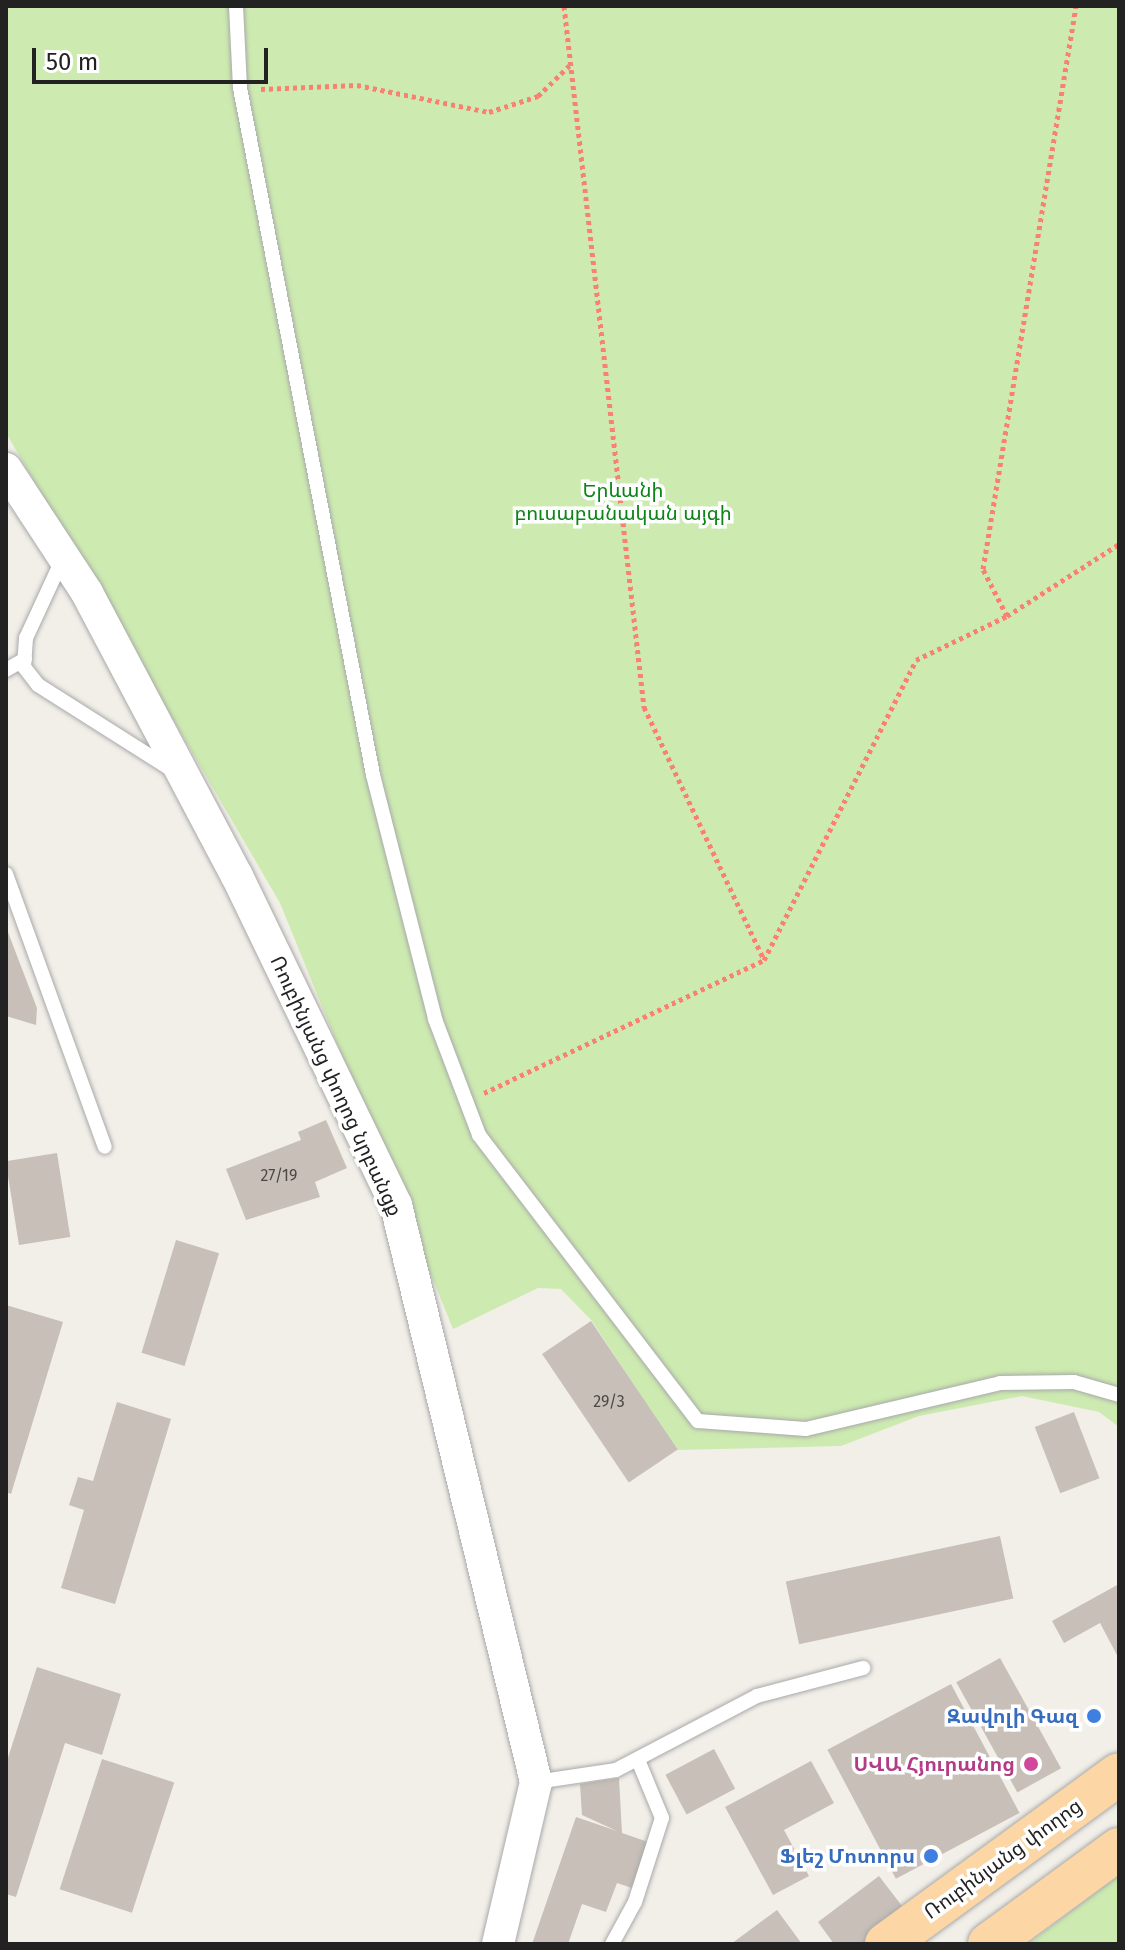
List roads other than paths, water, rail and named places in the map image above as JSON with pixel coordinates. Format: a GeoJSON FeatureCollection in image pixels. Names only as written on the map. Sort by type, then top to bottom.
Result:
{"type":"FeatureCollection","features":[{"type":"Feature","properties":{"kind":"main road","name":"Ռուբինյանց փողոց"},"geometry":{"type":"LineString","coordinates":[[886,1944],[1119,1774]]}},
{"type":"Feature","properties":{"kind":"main road"},"geometry":{"type":"LineString","coordinates":[[989,1944],[1119,1849]]}},
{"type":"Feature","properties":{"kind":"street","name":"Ռուբինյանց փողոց նրբանցք"},"geometry":{"type":"LineString","coordinates":[[6,469],[64,557],[184,778],[396,1205],[536,1782],[498,1944]]}},
{"type":"Feature","properties":{"kind":"lane"},"geometry":{"type":"LineString","coordinates":[[236,6],[240,88],[373,775],[435,1019],[479,1135],[698,1421],[806,1429],[1000,1383],[1074,1382],[1119,1395]]}},
{"type":"Feature","properties":{"kind":"lane"},"geometry":{"type":"LineString","coordinates":[[64,557],[26,638],[25,659],[38,685],[184,778]]}},
{"type":"Feature","properties":{"kind":"lane"},"geometry":{"type":"LineString","coordinates":[[6,670],[25,659]]}},
{"type":"Feature","properties":{"kind":"lane"},"geometry":{"type":"LineString","coordinates":[[6,874],[105,1147]]}},
{"type":"Feature","properties":{"kind":"lane"},"geometry":{"type":"LineString","coordinates":[[536,1782],[638,1760],[757,1696],[863,1668]]}},
{"type":"Feature","properties":{"kind":"lane"},"geometry":{"type":"LineString","coordinates":[[612,1944],[635,1902],[662,1818],[638,1760]]}},
{"type":"Feature","properties":{"kind":"place","name":"Զավոլի Գազ"},"geometry":{"type":"Point","coordinates":[1094,1716]}},
{"type":"Feature","properties":{"kind":"place","name":"ՍՎԱ Հյուրանոց"},"geometry":{"type":"Point","coordinates":[1031,1764]}},
{"type":"Feature","properties":{"kind":"place","name":"Ֆլեշ Մոտորս"},"geometry":{"type":"Point","coordinates":[931,1856]}},
{"type":"Feature","properties":{"kind":"park label","name":"Երևանի բուսաբանական այգի"},"geometry":{"type":"Point","coordinates":[623,502]}}]}
